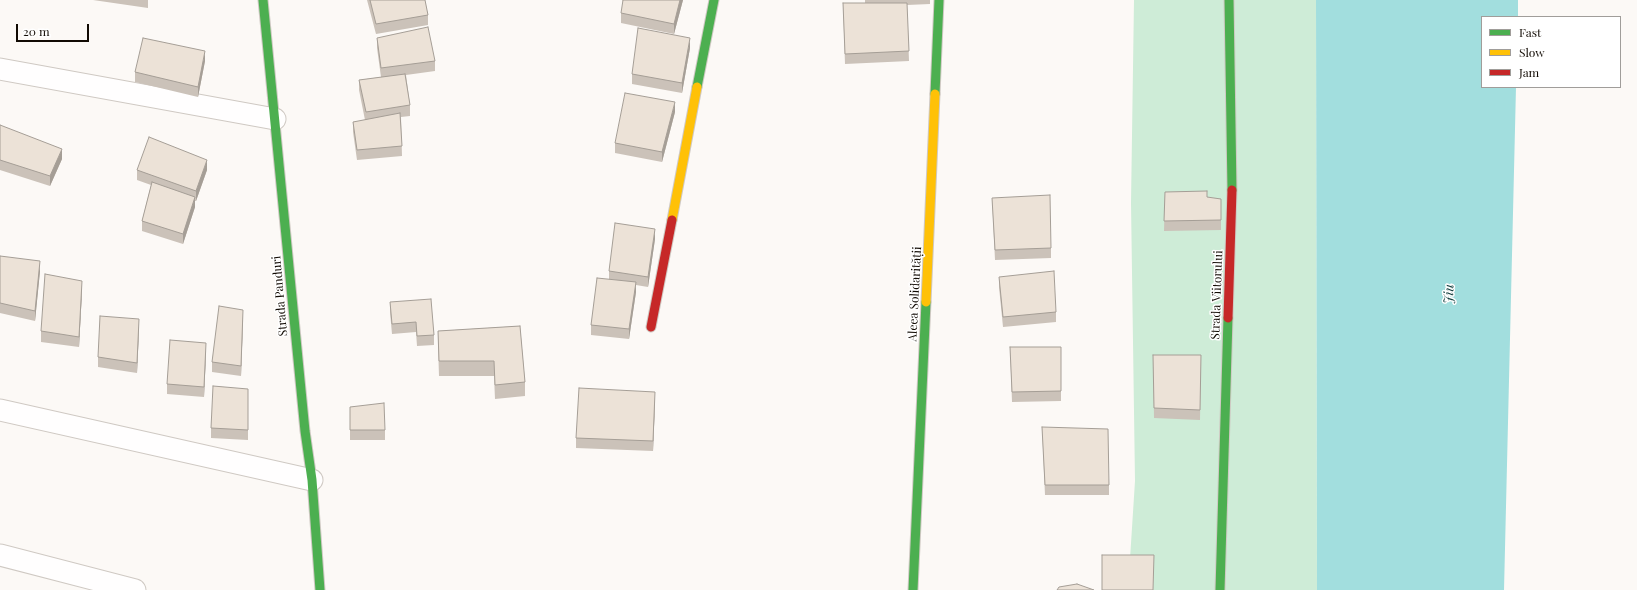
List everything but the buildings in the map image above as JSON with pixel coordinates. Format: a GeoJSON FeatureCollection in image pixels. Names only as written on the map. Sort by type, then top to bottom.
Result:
{"type":"FeatureCollection","features":[{"type":"Feature","properties":{"kind":"street","name":"Strada Panduri"},"geometry":{"type":"LineString","coordinates":[[263,0],[305,432],[312,480],[320,590]]}},
{"type":"Feature","properties":{"kind":"street"},"geometry":{"type":"LineString","coordinates":[[651,327],[714,0]]}},
{"type":"Feature","properties":{"kind":"street","name":"Aleea Solidarității"},"geometry":{"type":"LineString","coordinates":[[913,590],[939,0]]}},
{"type":"Feature","properties":{"kind":"street","name":"Strada Viitorului"},"geometry":{"type":"LineString","coordinates":[[1220,590],[1232,190],[1229,0]]}},
{"type":"Feature","properties":{"kind":"street"},"geometry":{"type":"LineString","coordinates":[[0,69],[275,119]]}},
{"type":"Feature","properties":{"kind":"street"},"geometry":{"type":"LineString","coordinates":[[0,410],[312,480]]}},
{"type":"Feature","properties":{"kind":"street"},"geometry":{"type":"LineString","coordinates":[[0,555],[135,590]]}},
{"type":"Feature","properties":{"kind":"green space"},"geometry":{"type":"Polygon","coordinates":[[[1134,0],[1316,0],[1317,590],[1128,590],[1135,481],[1131,203],[1134,0]]]}},
{"type":"Feature","properties":{"kind":"water","name":"Jiu"},"geometry":{"type":"Polygon","coordinates":[[[1316,0],[1518,0],[1518,16],[1481,16],[1481,88],[1516,88],[1504,590],[1317,590],[1316,0]]]}},
{"type":"Feature","properties":{"kind":"traffic: fast"},"geometry":{"type":"LineString","coordinates":[[263,0],[305,431],[312,480],[320,590]]}},
{"type":"Feature","properties":{"kind":"traffic: fast"},"geometry":{"type":"LineString","coordinates":[[697,87],[714,0]]}},
{"type":"Feature","properties":{"kind":"traffic: fast"},"geometry":{"type":"LineString","coordinates":[[935,94],[939,0]]}},
{"type":"Feature","properties":{"kind":"traffic: fast"},"geometry":{"type":"LineString","coordinates":[[1229,0],[1232,190]]}},
{"type":"Feature","properties":{"kind":"traffic: fast"},"geometry":{"type":"LineString","coordinates":[[913,590],[926,302]]}},
{"type":"Feature","properties":{"kind":"traffic: fast"},"geometry":{"type":"LineString","coordinates":[[1220,590],[1228,318]]}},
{"type":"Feature","properties":{"kind":"traffic: slow"},"geometry":{"type":"LineString","coordinates":[[672,220],[697,87]]}},
{"type":"Feature","properties":{"kind":"traffic: slow"},"geometry":{"type":"LineString","coordinates":[[926,302],[935,94]]}},
{"type":"Feature","properties":{"kind":"traffic: jam"},"geometry":{"type":"LineString","coordinates":[[1228,318],[1232,190]]}},
{"type":"Feature","properties":{"kind":"traffic: jam"},"geometry":{"type":"LineString","coordinates":[[651,327],[672,220]]}}]}
